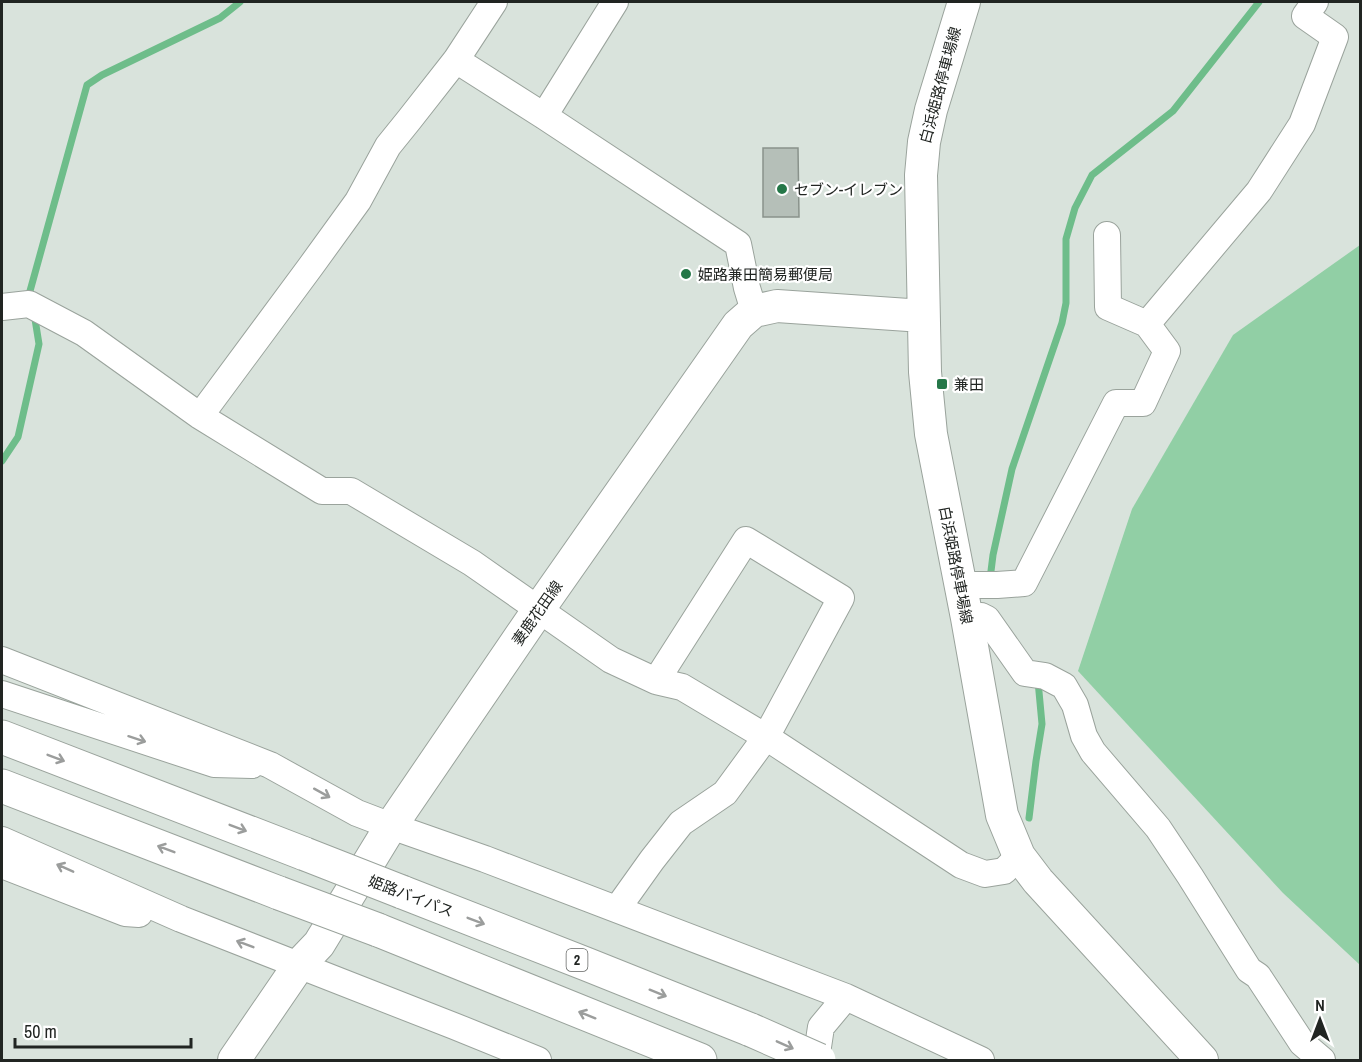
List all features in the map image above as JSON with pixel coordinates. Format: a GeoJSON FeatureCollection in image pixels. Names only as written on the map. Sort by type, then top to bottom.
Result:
{"type":"FeatureCollection","features":[{"type":"Feature","properties":{"kind":"highway","name":"姫路バイパス"},"geometry":{"type":"LineString","coordinates":[[2,737],[586,964],[751,1030],[818,1060]]}},
{"type":"Feature","properties":{"kind":"highway"},"geometry":{"type":"LineString","coordinates":[[2,786],[378,930],[700,1060]]}},
{"type":"Feature","properties":{"kind":"main road","name":"白浜姫路停車場線"},"geometry":{"type":"LineString","coordinates":[[956,5],[924,142],[921,175],[925,372],[931,434],[979,585],[967,618],[1002,815],[1019,856],[1038,881],[1202,1060]]}},
{"type":"Feature","properties":{"kind":"main road"},"geometry":{"type":"LineString","coordinates":[[754,311],[777,306],[923,316]]}},
{"type":"Feature","properties":{"kind":"main road","name":"妻鹿花田線"},"geometry":{"type":"LineString","coordinates":[[234,1060],[299,965],[319,944],[391,826],[539,609],[738,325],[754,311]]}},
{"type":"Feature","properties":{"kind":"street"},"geometry":{"type":"LineString","coordinates":[[200,416],[358,201],[388,146],[456,60],[494,2]]}},
{"type":"Feature","properties":{"kind":"street"},"geometry":{"type":"LineString","coordinates":[[544,116],[615,2]]}},
{"type":"Feature","properties":{"kind":"street"},"geometry":{"type":"LineString","coordinates":[[1147,324],[1259,190],[1302,124],[1335,37],[1305,16],[1315,2]]}},
{"type":"Feature","properties":{"kind":"street"},"geometry":{"type":"LineString","coordinates":[[456,60],[738,244],[754,311]]}},
{"type":"Feature","properties":{"kind":"street"},"geometry":{"type":"LineString","coordinates":[[979,585],[1024,583],[1116,403],[1143,403],[1167,351],[1147,324],[1108,308],[1107,235]]}},
{"type":"Feature","properties":{"kind":"street"},"geometry":{"type":"LineString","coordinates":[[2,307],[29,304],[84,333],[200,416],[322,491],[351,491],[472,563],[611,660],[656,681],[682,687],[766,737],[961,865],[985,874],[1004,871],[1019,856]]}},
{"type":"Feature","properties":{"kind":"street"},"geometry":{"type":"LineString","coordinates":[[617,909],[681,823],[725,794],[766,737],[841,598],[746,540],[656,681]]}},
{"type":"Feature","properties":{"kind":"street"},"geometry":{"type":"LineString","coordinates":[[967,618],[981,616],[987,619],[1035,674],[1064,686],[1076,705],[1084,736],[1093,752],[1158,828],[1249,970],[1258,976],[1302,1042],[1322,1060]]}},
{"type":"Feature","properties":{"kind":"street"},"geometry":{"type":"LineString","coordinates":[[2,660],[270,765],[357,813],[485,859],[846,997],[981,1060]]}},
{"type":"Feature","properties":{"kind":"street"},"geometry":{"type":"LineString","coordinates":[[2,694],[214,764],[270,765]]}},
{"type":"Feature","properties":{"kind":"street"},"geometry":{"type":"LineString","coordinates":[[2,840],[181,919],[538,1060]]}},
{"type":"Feature","properties":{"kind":"street"},"geometry":{"type":"LineString","coordinates":[[7,874],[125,913],[181,919]]}},
{"type":"Feature","properties":{"kind":"street"},"geometry":{"type":"LineString","coordinates":[[818,1060],[821,1026],[846,997]]}},
{"type":"Feature","properties":{"kind":"green space"},"geometry":{"type":"Polygon","coordinates":[[[1360,245],[1360,965],[1283,893],[1078,671],[1132,509],[1233,335],[1360,245]]]}},
{"type":"Feature","properties":{"kind":"building"},"geometry":{"type":"Polygon","coordinates":[[[763,148],[798,148],[799,217],[763,217],[763,148]]]}},
{"type":"Feature","properties":{"kind":"waterway"},"geometry":{"type":"LineString","coordinates":[[32,299],[30,291],[87,85],[102,75],[220,18],[240,2]]}},
{"type":"Feature","properties":{"kind":"waterway"},"geometry":{"type":"LineString","coordinates":[[990,579],[1012,469],[1062,323],[1066,303],[1066,239],[1075,208],[1092,175],[1173,111],[1259,2]]}},
{"type":"Feature","properties":{"kind":"waterway"},"geometry":{"type":"LineString","coordinates":[[2,461],[18,437],[39,344],[34,313]]}},
{"type":"Feature","properties":{"kind":"waterway"},"geometry":{"type":"LineString","coordinates":[[1029,818],[1042,724],[1038,681]]}},
{"type":"Feature","properties":{"kind":"place","name":"セブン-イレブン"},"geometry":{"type":"Point","coordinates":[782,189]}},
{"type":"Feature","properties":{"kind":"place","name":"姫路兼田簡易郵便局"},"geometry":{"type":"Point","coordinates":[686,274]}},
{"type":"Feature","properties":{"kind":"place","name":"兼田"},"geometry":{"type":"Point","coordinates":[942,384]}}]}
